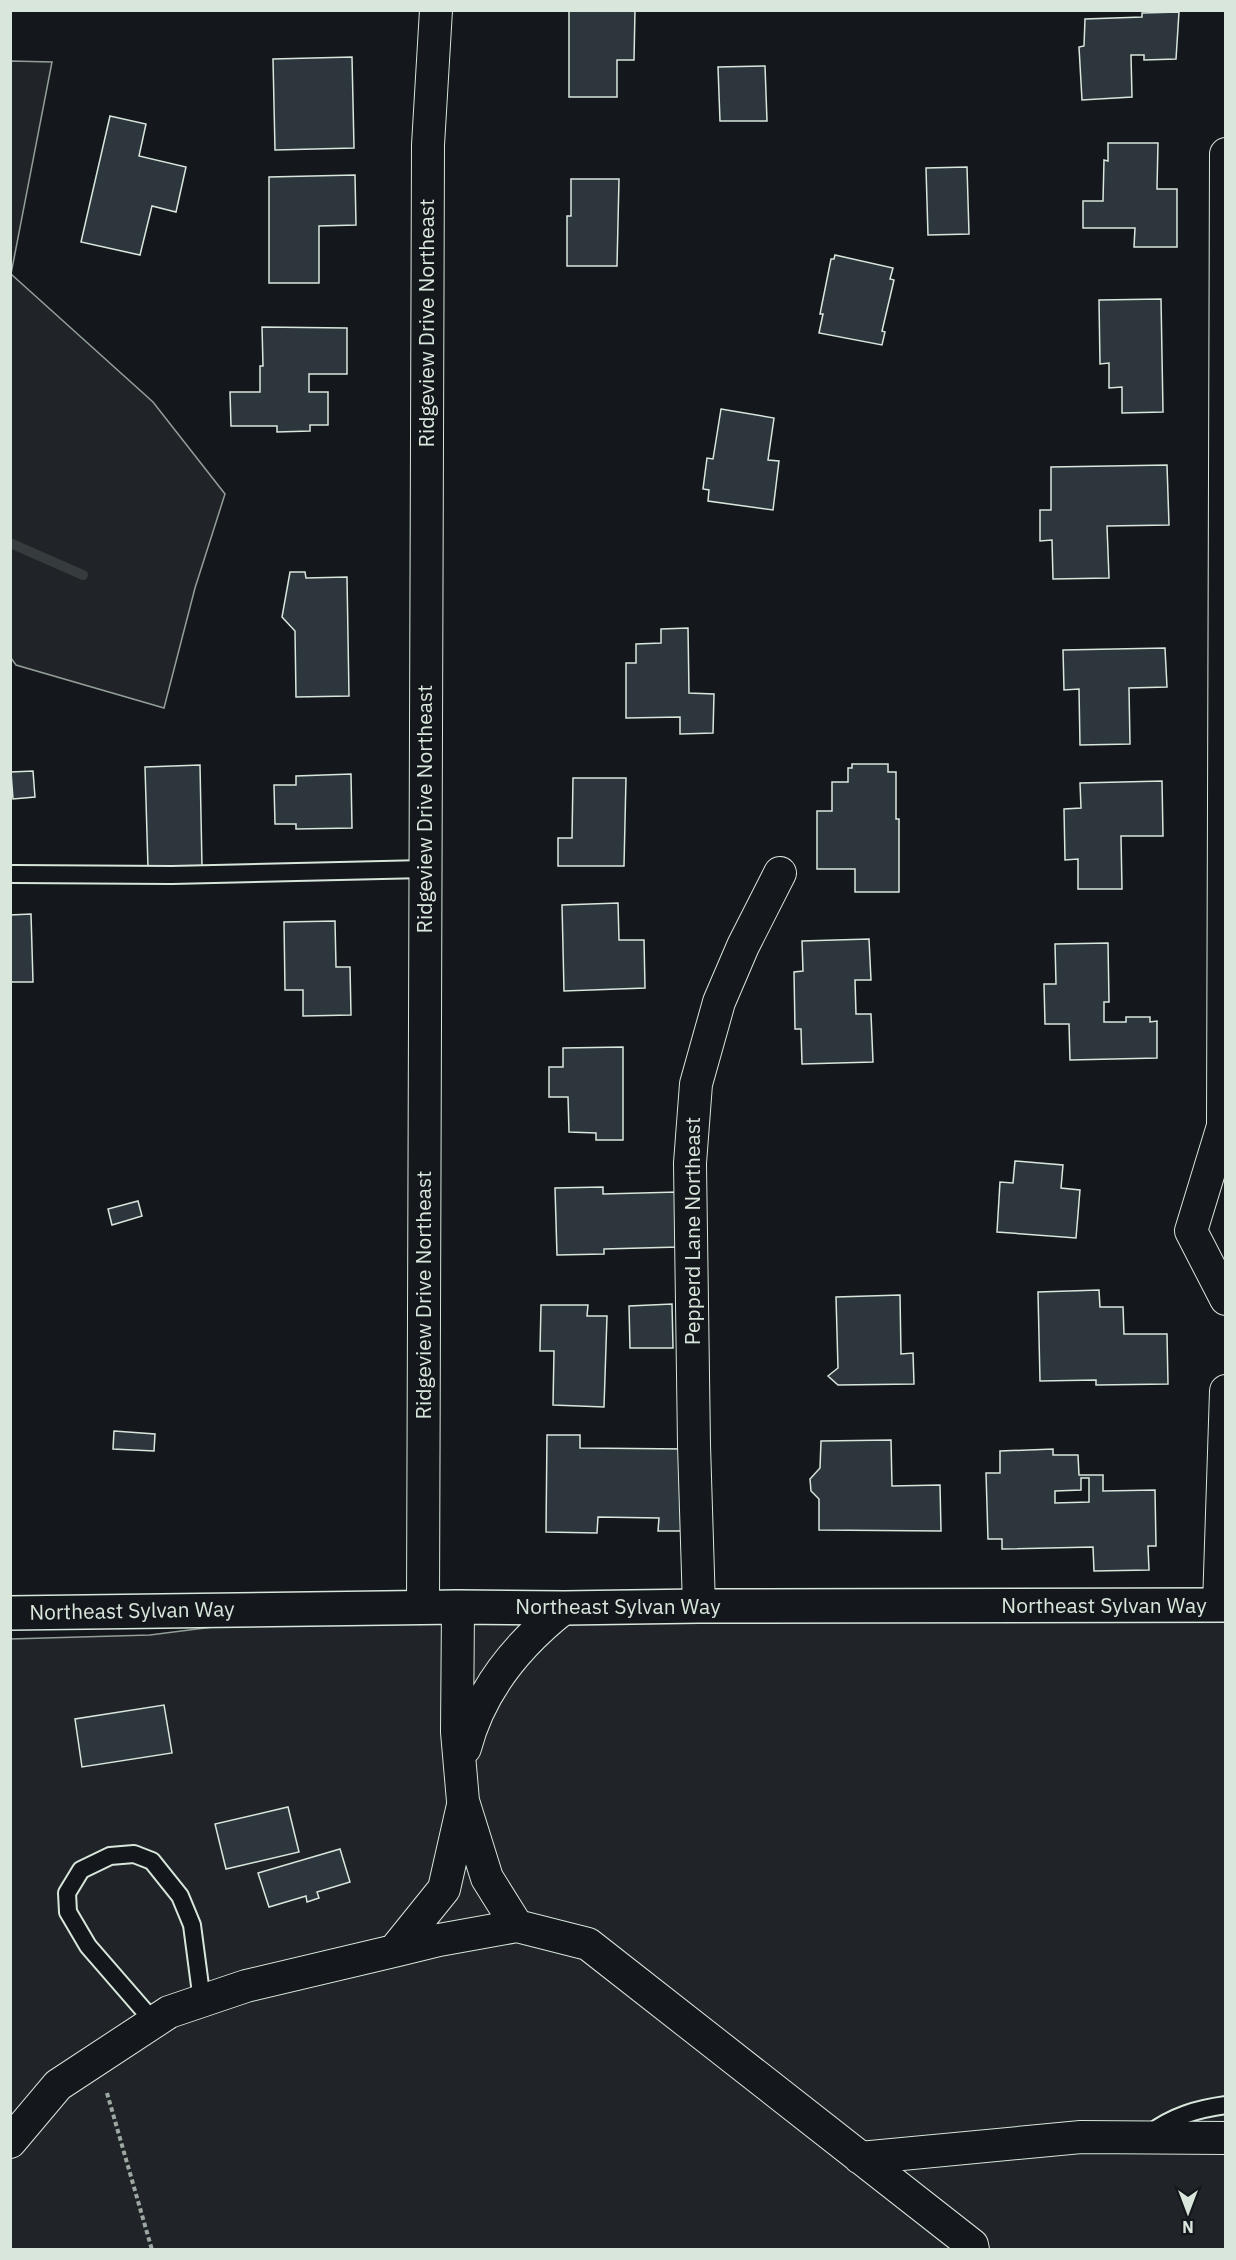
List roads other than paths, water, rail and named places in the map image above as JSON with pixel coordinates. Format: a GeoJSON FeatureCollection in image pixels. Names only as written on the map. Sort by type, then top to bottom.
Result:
{"type":"FeatureCollection","features":[{"type":"Feature","properties":{"kind":"main road","name":"Northeast Sylvan Way"},"geometry":{"type":"LineString","coordinates":[[10,1613],[423,1607],[1222,1605]]}},
{"type":"Feature","properties":{"kind":"street","name":"Ridgeview Drive Northeast"},"geometry":{"type":"LineString","coordinates":[[423,1607],[428,145],[436,10]]}},
{"type":"Feature","properties":{"kind":"street"},"geometry":{"type":"LineString","coordinates":[[1226,154],[1223,1126],[1191,1231],[1226,1299]]}},
{"type":"Feature","properties":{"kind":"street","name":"Pepperd Lane Northeast"},"geometry":{"type":"LineString","coordinates":[[699,1606],[690,1163],[696,1084],[719,1002],[743,945],[780,873]]}},
{"type":"Feature","properties":{"kind":"street"},"geometry":{"type":"LineString","coordinates":[[1222,1605],[1226,1391]]}},
{"type":"Feature","properties":{"kind":"street"},"geometry":{"type":"LineString","coordinates":[[458,1607],[458,1732],[463,1801],[487,1878],[517,1926]]}},
{"type":"Feature","properties":{"kind":"street"},"geometry":{"type":"LineString","coordinates":[[460,1766],[477,1715],[504,1668],[535,1633],[564,1608]]}},
{"type":"Feature","properties":{"kind":"street"},"geometry":{"type":"LineString","coordinates":[[394,1951],[444,1889],[463,1801]]}},
{"type":"Feature","properties":{"kind":"street"},"geometry":{"type":"LineString","coordinates":[[10,2142],[58,2085],[169,2012],[246,1986],[439,1940],[517,1926],[588,1944],[972,2245],[973,2250]]}},
{"type":"Feature","properties":{"kind":"street"},"geometry":{"type":"LineString","coordinates":[[860,2158],[1081,2137],[1226,2139]]}},
{"type":"Feature","properties":{"kind":"lane"},"geometry":{"type":"LineString","coordinates":[[13,874],[172,875],[425,869]]}},
{"type":"Feature","properties":{"kind":"lane"},"geometry":{"type":"LineString","coordinates":[[154,2022],[88,1946],[68,1912],[67,1893],[81,1870],[110,1856],[135,1854],[152,1861],[180,1896],[192,1924],[202,2001]]}},
{"type":"Feature","properties":{"kind":"lane"},"geometry":{"type":"LineString","coordinates":[[1143,2138],[1162,2124],[1183,2114],[1226,2105]]}},
{"type":"Feature","properties":{"kind":"waterway"},"geometry":{"type":"LineString","coordinates":[[10,543],[83,575]]}}]}
